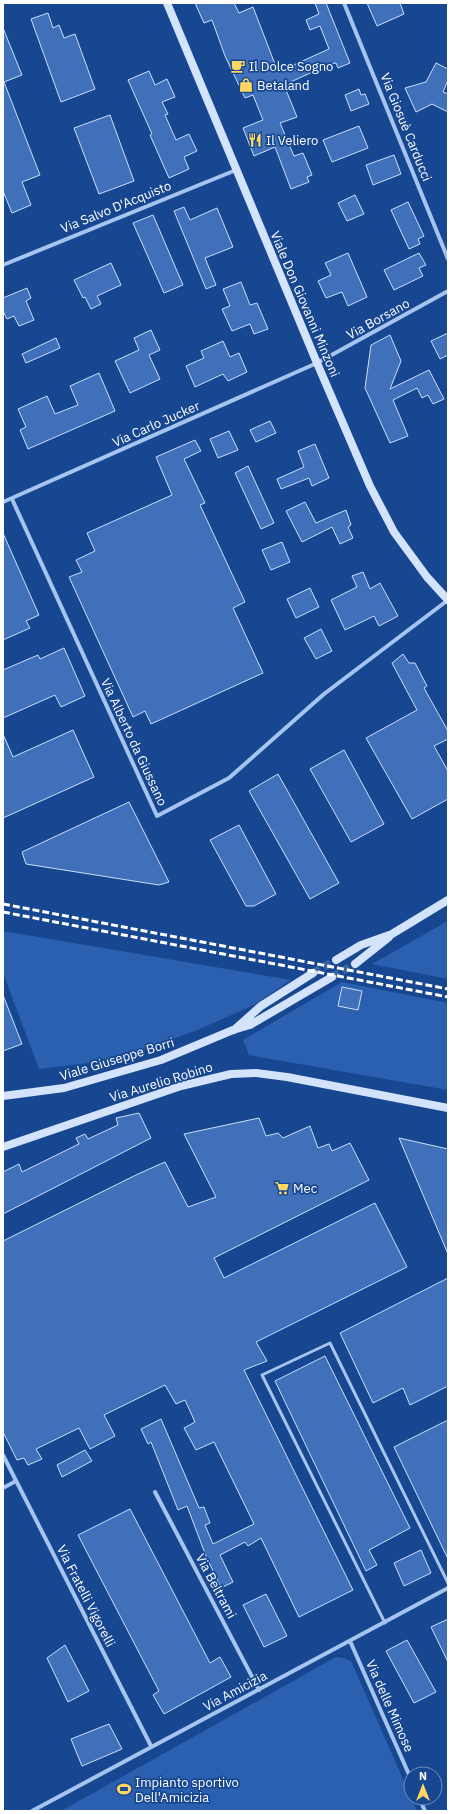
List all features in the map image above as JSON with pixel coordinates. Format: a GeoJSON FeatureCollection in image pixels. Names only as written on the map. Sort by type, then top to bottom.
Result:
{"type":"FeatureCollection","features":[{"type":"Feature","properties":{"kind":"street","name":"Viale Don Giovanni Minzoni"},"geometry":{"type":"LineString","coordinates":[[167,3],[317,363],[370,486],[394,532],[427,577],[448,600]]}},
{"type":"Feature","properties":{"kind":"street","name":"Via Giosuè Carducci"},"geometry":{"type":"LineString","coordinates":[[344,3],[448,259]]}},
{"type":"Feature","properties":{"kind":"street","name":"Via Salvo D'Acquisto"},"geometry":{"type":"LineString","coordinates":[[3,265],[236,170]]}},
{"type":"Feature","properties":{"kind":"street","name":"Via Borsano"},"geometry":{"type":"LineString","coordinates":[[317,363],[448,291]]}},
{"type":"Feature","properties":{"kind":"street","name":"Via Carlo Jucker"},"geometry":{"type":"LineString","coordinates":[[3,502],[317,363]]}},
{"type":"Feature","properties":{"kind":"street","name":"Via Alberto da Giussano"},"geometry":{"type":"LineString","coordinates":[[12,499],[157,816],[229,778],[324,694],[448,600]]}},
{"type":"Feature","properties":{"kind":"street"},"geometry":{"type":"LineString","coordinates":[[336,960],[361,946],[392,934],[448,900]]}},
{"type":"Feature","properties":{"kind":"street"},"geometry":{"type":"LineString","coordinates":[[355,964],[372,952],[392,934]]}},
{"type":"Feature","properties":{"kind":"street","name":"Viale Giuseppe Borri"},"geometry":{"type":"LineString","coordinates":[[233,1030],[261,1006],[313,974]]}},
{"type":"Feature","properties":{"kind":"street","name":"Viale Giuseppe Borri"},"geometry":{"type":"LineString","coordinates":[[3,1096],[53,1090],[110,1076],[170,1057],[233,1030],[250,1025],[332,977]]}},
{"type":"Feature","properties":{"kind":"street","name":"Via Aurelio Robino"},"geometry":{"type":"LineString","coordinates":[[3,1147],[181,1086],[231,1074],[256,1073],[287,1077],[448,1108]]}},
{"type":"Feature","properties":{"kind":"street","name":"Via Fratelli Vigorelli"},"geometry":{"type":"LineString","coordinates":[[3,1455],[151,1746]]}},
{"type":"Feature","properties":{"kind":"street"},"geometry":{"type":"LineString","coordinates":[[3,1488],[16,1481]]}},
{"type":"Feature","properties":{"kind":"street","name":"Via Beltrami"},"geometry":{"type":"LineString","coordinates":[[155,1492],[259,1690]]}},
{"type":"Feature","properties":{"kind":"street","name":"Via Amicizia"},"geometry":{"type":"LineString","coordinates":[[32,1811],[448,1588]]}},
{"type":"Feature","properties":{"kind":"street","name":"Via delle Mimose"},"geometry":{"type":"LineString","coordinates":[[350,1641],[405,1766]]}},
{"type":"Feature","properties":{"kind":"lane"},"geometry":{"type":"LineString","coordinates":[[384,1623],[262,1375],[330,1342],[448,1583]]}},
{"type":"Feature","properties":{"kind":"shaded area"},"geometry":{"type":"Polygon","coordinates":[[[448,921],[448,979],[372,964],[448,921]]]}},
{"type":"Feature","properties":{"kind":"shaded area"},"geometry":{"type":"Polygon","coordinates":[[[3,931],[291,980],[254,1005],[195,1031],[114,1060],[39,1069],[3,973],[3,931]]]}},
{"type":"Feature","properties":{"kind":"shaded area"},"geometry":{"type":"Polygon","coordinates":[[[342,982],[448,1003],[448,1090],[249,1055],[243,1040],[342,982]]]}},
{"type":"Feature","properties":{"kind":"shaded area"},"geometry":{"type":"Polygon","coordinates":[[[336,1657],[351,1661],[403,1779],[403,1806],[415,1806],[417,1811],[61,1811],[336,1657]]]}},
{"type":"Feature","properties":{"kind":"building"},"geometry":{"type":"Polygon","coordinates":[[[195,3],[234,3],[239,13],[253,7],[278,72],[329,49],[320,26],[310,30],[306,20],[319,14],[315,3],[326,3],[350,63],[338,68],[336,63],[330,64],[284,85],[297,117],[280,123],[294,156],[303,153],[312,175],[307,177],[309,182],[291,189],[275,147],[254,156],[243,128],[263,120],[253,95],[245,98],[225,56],[212,20],[204,23],[195,3]]]}},
{"type":"Feature","properties":{"kind":"building"},"geometry":{"type":"Polygon","coordinates":[[[367,3],[400,3],[404,14],[377,26],[367,3]]]}},
{"type":"Feature","properties":{"kind":"building"},"geometry":{"type":"Polygon","coordinates":[[[48,13],[53,28],[59,25],[64,38],[75,34],[95,89],[61,102],[31,19],[48,13]]]}},
{"type":"Feature","properties":{"kind":"building"},"geometry":{"type":"Polygon","coordinates":[[[3,28],[22,75],[4,82],[40,175],[22,182],[31,205],[12,213],[3,191],[3,28]]]}},
{"type":"Feature","properties":{"kind":"building"},"geometry":{"type":"Polygon","coordinates":[[[436,63],[448,69],[448,80],[443,92],[448,94],[448,112],[432,104],[416,112],[405,88],[426,82],[436,63]]]}},
{"type":"Feature","properties":{"kind":"building"},"geometry":{"type":"Polygon","coordinates":[[[149,71],[155,85],[167,79],[175,97],[162,102],[168,114],[165,115],[176,140],[189,134],[197,151],[184,157],[189,169],[169,178],[150,135],[152,134],[128,80],[149,71]]]}},
{"type":"Feature","properties":{"kind":"building"},"geometry":{"type":"Polygon","coordinates":[[[359,89],[361,95],[365,94],[369,104],[351,111],[345,95],[359,89]]]}},
{"type":"Feature","properties":{"kind":"building"},"geometry":{"type":"Polygon","coordinates":[[[110,115],[134,181],[99,194],[74,128],[110,115]]]}},
{"type":"Feature","properties":{"kind":"building"},"geometry":{"type":"Polygon","coordinates":[[[359,126],[368,148],[332,162],[323,140],[359,126]]]}},
{"type":"Feature","properties":{"kind":"building"},"geometry":{"type":"Polygon","coordinates":[[[394,155],[401,174],[373,185],[366,165],[394,155]]]}},
{"type":"Feature","properties":{"kind":"building"},"geometry":{"type":"Polygon","coordinates":[[[355,195],[364,214],[347,221],[338,203],[355,195]]]}},
{"type":"Feature","properties":{"kind":"building"},"geometry":{"type":"Polygon","coordinates":[[[408,202],[424,236],[418,239],[420,244],[409,249],[391,210],[408,202]]]}},
{"type":"Feature","properties":{"kind":"building"},"geometry":{"type":"Polygon","coordinates":[[[184,207],[190,220],[217,208],[233,247],[205,258],[216,285],[206,289],[174,211],[184,207]]]}},
{"type":"Feature","properties":{"kind":"building"},"geometry":{"type":"Polygon","coordinates":[[[153,215],[183,285],[164,293],[133,223],[153,215]]]}},
{"type":"Feature","properties":{"kind":"building"},"geometry":{"type":"Polygon","coordinates":[[[348,253],[367,297],[348,306],[342,292],[326,298],[318,281],[331,275],[325,263],[348,253]]]}},
{"type":"Feature","properties":{"kind":"building"},"geometry":{"type":"Polygon","coordinates":[[[419,253],[426,265],[419,268],[423,276],[394,290],[384,270],[419,253]]]}},
{"type":"Feature","properties":{"kind":"building"},"geometry":{"type":"Polygon","coordinates":[[[111,263],[121,285],[97,296],[101,304],[91,309],[85,297],[83,298],[74,280],[111,263]]]}},
{"type":"Feature","properties":{"kind":"building"},"geometry":{"type":"Polygon","coordinates":[[[241,282],[250,305],[257,303],[268,329],[254,334],[250,324],[232,331],[222,309],[230,306],[223,289],[241,282]]]}},
{"type":"Feature","properties":{"kind":"building"},"geometry":{"type":"Polygon","coordinates":[[[27,288],[31,298],[26,301],[34,320],[19,326],[14,316],[7,319],[3,311],[3,298],[27,288]]]}},
{"type":"Feature","properties":{"kind":"building"},"geometry":{"type":"Polygon","coordinates":[[[151,330],[160,350],[149,355],[160,379],[130,393],[115,361],[139,350],[134,338],[151,330]]]}},
{"type":"Feature","properties":{"kind":"building"},"geometry":{"type":"Polygon","coordinates":[[[448,333],[448,355],[440,359],[431,341],[448,333]]]}},
{"type":"Feature","properties":{"kind":"building"},"geometry":{"type":"Polygon","coordinates":[[[390,335],[401,361],[390,389],[429,370],[444,399],[433,404],[428,395],[422,398],[417,388],[393,400],[408,436],[390,443],[365,388],[371,345],[390,335]]]}},
{"type":"Feature","properties":{"kind":"building"},"geometry":{"type":"Polygon","coordinates":[[[56,338],[60,348],[26,363],[22,354],[56,338]]]}},
{"type":"Feature","properties":{"kind":"building"},"geometry":{"type":"Polygon","coordinates":[[[223,341],[230,357],[239,353],[247,372],[228,381],[223,374],[195,387],[186,366],[204,358],[201,351],[223,341]]]}},
{"type":"Feature","properties":{"kind":"building"},"geometry":{"type":"Polygon","coordinates":[[[99,373],[115,411],[28,449],[20,430],[26,427],[18,409],[47,396],[55,414],[78,405],[70,386],[99,373]]]}},
{"type":"Feature","properties":{"kind":"building"},"geometry":{"type":"Polygon","coordinates":[[[270,421],[276,433],[256,442],[250,430],[270,421]]]}},
{"type":"Feature","properties":{"kind":"building"},"geometry":{"type":"Polygon","coordinates":[[[229,431],[238,450],[218,458],[210,439],[229,431]]]}},
{"type":"Feature","properties":{"kind":"building"},"geometry":{"type":"Polygon","coordinates":[[[195,440],[201,451],[184,459],[205,503],[200,505],[245,602],[233,608],[263,673],[151,724],[145,711],[133,717],[69,577],[82,572],[76,560],[95,551],[87,533],[172,495],[156,457],[195,440]]]}},
{"type":"Feature","properties":{"kind":"building"},"geometry":{"type":"Polygon","coordinates":[[[315,444],[329,478],[312,486],[309,478],[281,489],[277,479],[304,467],[298,451],[315,444]]]}},
{"type":"Feature","properties":{"kind":"building"},"geometry":{"type":"Polygon","coordinates":[[[248,466],[274,523],[261,529],[235,473],[248,466]]]}},
{"type":"Feature","properties":{"kind":"building"},"geometry":{"type":"Polygon","coordinates":[[[305,502],[316,523],[346,510],[351,525],[348,527],[353,538],[340,544],[332,527],[302,542],[286,511],[305,502]]]}},
{"type":"Feature","properties":{"kind":"building"},"geometry":{"type":"Polygon","coordinates":[[[3,533],[39,615],[26,621],[30,628],[3,640],[3,533]]]}},
{"type":"Feature","properties":{"kind":"building"},"geometry":{"type":"Polygon","coordinates":[[[282,542],[290,562],[271,570],[262,550],[282,542]]]}},
{"type":"Feature","properties":{"kind":"building"},"geometry":{"type":"Polygon","coordinates":[[[363,572],[370,589],[380,583],[398,616],[379,626],[374,616],[345,630],[331,600],[357,587],[352,576],[363,572]]]}},
{"type":"Feature","properties":{"kind":"building"},"geometry":{"type":"Polygon","coordinates":[[[310,588],[319,607],[296,618],[287,599],[310,588]]]}},
{"type":"Feature","properties":{"kind":"building"},"geometry":{"type":"Polygon","coordinates":[[[321,629],[332,651],[316,659],[304,638],[321,629]]]}},
{"type":"Feature","properties":{"kind":"building"},"geometry":{"type":"Polygon","coordinates":[[[64,648],[85,696],[61,707],[55,695],[3,718],[3,670],[38,655],[40,659],[64,648]]]}},
{"type":"Feature","properties":{"kind":"building"},"geometry":{"type":"Polygon","coordinates":[[[403,654],[409,663],[415,663],[427,686],[424,688],[448,731],[448,739],[434,746],[448,771],[448,799],[412,819],[366,738],[417,710],[392,663],[403,654]]]}},
{"type":"Feature","properties":{"kind":"building"},"geometry":{"type":"Polygon","coordinates":[[[73,730],[94,777],[3,818],[3,734],[13,757],[73,730]]]}},
{"type":"Feature","properties":{"kind":"building"},"geometry":{"type":"Polygon","coordinates":[[[344,750],[384,824],[351,842],[310,769],[344,750]]]}},
{"type":"Feature","properties":{"kind":"building"},"geometry":{"type":"Polygon","coordinates":[[[278,774],[339,883],[310,899],[249,791],[278,774]]]}},
{"type":"Feature","properties":{"kind":"building"},"geometry":{"type":"Polygon","coordinates":[[[129,802],[169,882],[159,885],[26,864],[22,852],[129,802]]]}},
{"type":"Feature","properties":{"kind":"building"},"geometry":{"type":"Polygon","coordinates":[[[239,825],[276,894],[254,906],[246,906],[210,840],[239,825]]]}},
{"type":"Feature","properties":{"kind":"building"},"geometry":{"type":"Polygon","coordinates":[[[342,987],[362,991],[358,1010],[338,1006],[342,987]]]}},
{"type":"Feature","properties":{"kind":"building"},"geometry":{"type":"Polygon","coordinates":[[[3,995],[22,1044],[3,1051],[3,995]]]}},
{"type":"Feature","properties":{"kind":"building"},"geometry":{"type":"Polygon","coordinates":[[[139,1113],[151,1138],[3,1214],[3,1172],[19,1164],[22,1172],[79,1144],[76,1138],[85,1134],[88,1139],[118,1125],[116,1118],[139,1113]]]}},
{"type":"Feature","properties":{"kind":"building"},"geometry":{"type":"Polygon","coordinates":[[[259,1118],[266,1136],[278,1133],[283,1138],[310,1126],[318,1148],[329,1144],[332,1151],[350,1143],[369,1180],[214,1258],[224,1278],[375,1203],[407,1267],[256,1342],[267,1361],[244,1370],[353,1590],[299,1617],[261,1538],[248,1546],[245,1542],[220,1555],[233,1582],[221,1588],[206,1556],[187,1506],[178,1510],[151,1442],[148,1444],[141,1429],[161,1419],[199,1508],[204,1507],[210,1523],[205,1525],[213,1544],[254,1524],[214,1442],[196,1450],[184,1428],[195,1422],[185,1400],[176,1404],[165,1385],[104,1415],[115,1436],[90,1449],[79,1428],[36,1449],[42,1459],[28,1465],[24,1458],[17,1460],[3,1432],[3,1241],[165,1162],[188,1207],[216,1197],[184,1134],[259,1118]]]}},
{"type":"Feature","properties":{"kind":"building"},"geometry":{"type":"Polygon","coordinates":[[[399,1138],[448,1149],[448,1254],[399,1138]]]}},
{"type":"Feature","properties":{"kind":"building"},"geometry":{"type":"Polygon","coordinates":[[[448,1278],[448,1386],[410,1405],[403,1388],[373,1403],[340,1333],[448,1278]]]}},
{"type":"Feature","properties":{"kind":"building"},"geometry":{"type":"Polygon","coordinates":[[[325,1356],[410,1528],[369,1550],[377,1565],[366,1571],[275,1381],[325,1356]]]}},
{"type":"Feature","properties":{"kind":"building"},"geometry":{"type":"Polygon","coordinates":[[[448,1420],[448,1559],[394,1447],[448,1420]]]}},
{"type":"Feature","properties":{"kind":"building"},"geometry":{"type":"Polygon","coordinates":[[[85,1450],[92,1461],[62,1477],[57,1465],[85,1450]]]}},
{"type":"Feature","properties":{"kind":"building"},"geometry":{"type":"Polygon","coordinates":[[[130,1509],[210,1663],[220,1657],[231,1677],[164,1714],[153,1695],[159,1691],[78,1535],[130,1509]]]}},
{"type":"Feature","properties":{"kind":"building"},"geometry":{"type":"Polygon","coordinates":[[[421,1550],[431,1573],[404,1586],[394,1563],[421,1550]]]}},
{"type":"Feature","properties":{"kind":"building"},"geometry":{"type":"Polygon","coordinates":[[[266,1594],[287,1636],[264,1647],[243,1605],[266,1594]]]}},
{"type":"Feature","properties":{"kind":"building"},"geometry":{"type":"Polygon","coordinates":[[[448,1619],[448,1662],[431,1627],[448,1619]]]}},
{"type":"Feature","properties":{"kind":"building"},"geometry":{"type":"Polygon","coordinates":[[[407,1640],[436,1692],[414,1703],[386,1651],[407,1640]]]}},
{"type":"Feature","properties":{"kind":"building"},"geometry":{"type":"Polygon","coordinates":[[[65,1645],[89,1691],[68,1702],[47,1658],[65,1645]]]}},
{"type":"Feature","properties":{"kind":"building"},"geometry":{"type":"Polygon","coordinates":[[[109,1724],[122,1749],[82,1766],[71,1739],[109,1724]]]}},
{"type":"Feature","properties":{"kind":"tunnel"},"geometry":{"type":"LineString","coordinates":[[313,973],[336,960]]}},
{"type":"Feature","properties":{"kind":"tunnel"},"geometry":{"type":"LineString","coordinates":[[332,977],[355,964]]}},
{"type":"Feature","properties":{"kind":"railway"},"geometry":{"type":"LineString","coordinates":[[3,904],[448,989]]}},
{"type":"Feature","properties":{"kind":"railway"},"geometry":{"type":"LineString","coordinates":[[3,912],[448,997]]}},
{"type":"Feature","properties":{"kind":"place","name":"Il Dolce Sogno"},"geometry":{"type":"Point","coordinates":[238,66]}},
{"type":"Feature","properties":{"kind":"place","name":"Betaland"},"geometry":{"type":"Point","coordinates":[246,85]}},
{"type":"Feature","properties":{"kind":"place","name":"Il Veliero"},"geometry":{"type":"Point","coordinates":[255,140]}},
{"type":"Feature","properties":{"kind":"place","name":"Mec"},"geometry":{"type":"Point","coordinates":[282,1188]}},
{"type":"Feature","properties":{"kind":"place","name":"Impianto sportivo Dell'Amicizia"},"geometry":{"type":"Point","coordinates":[124,1789]}}]}
